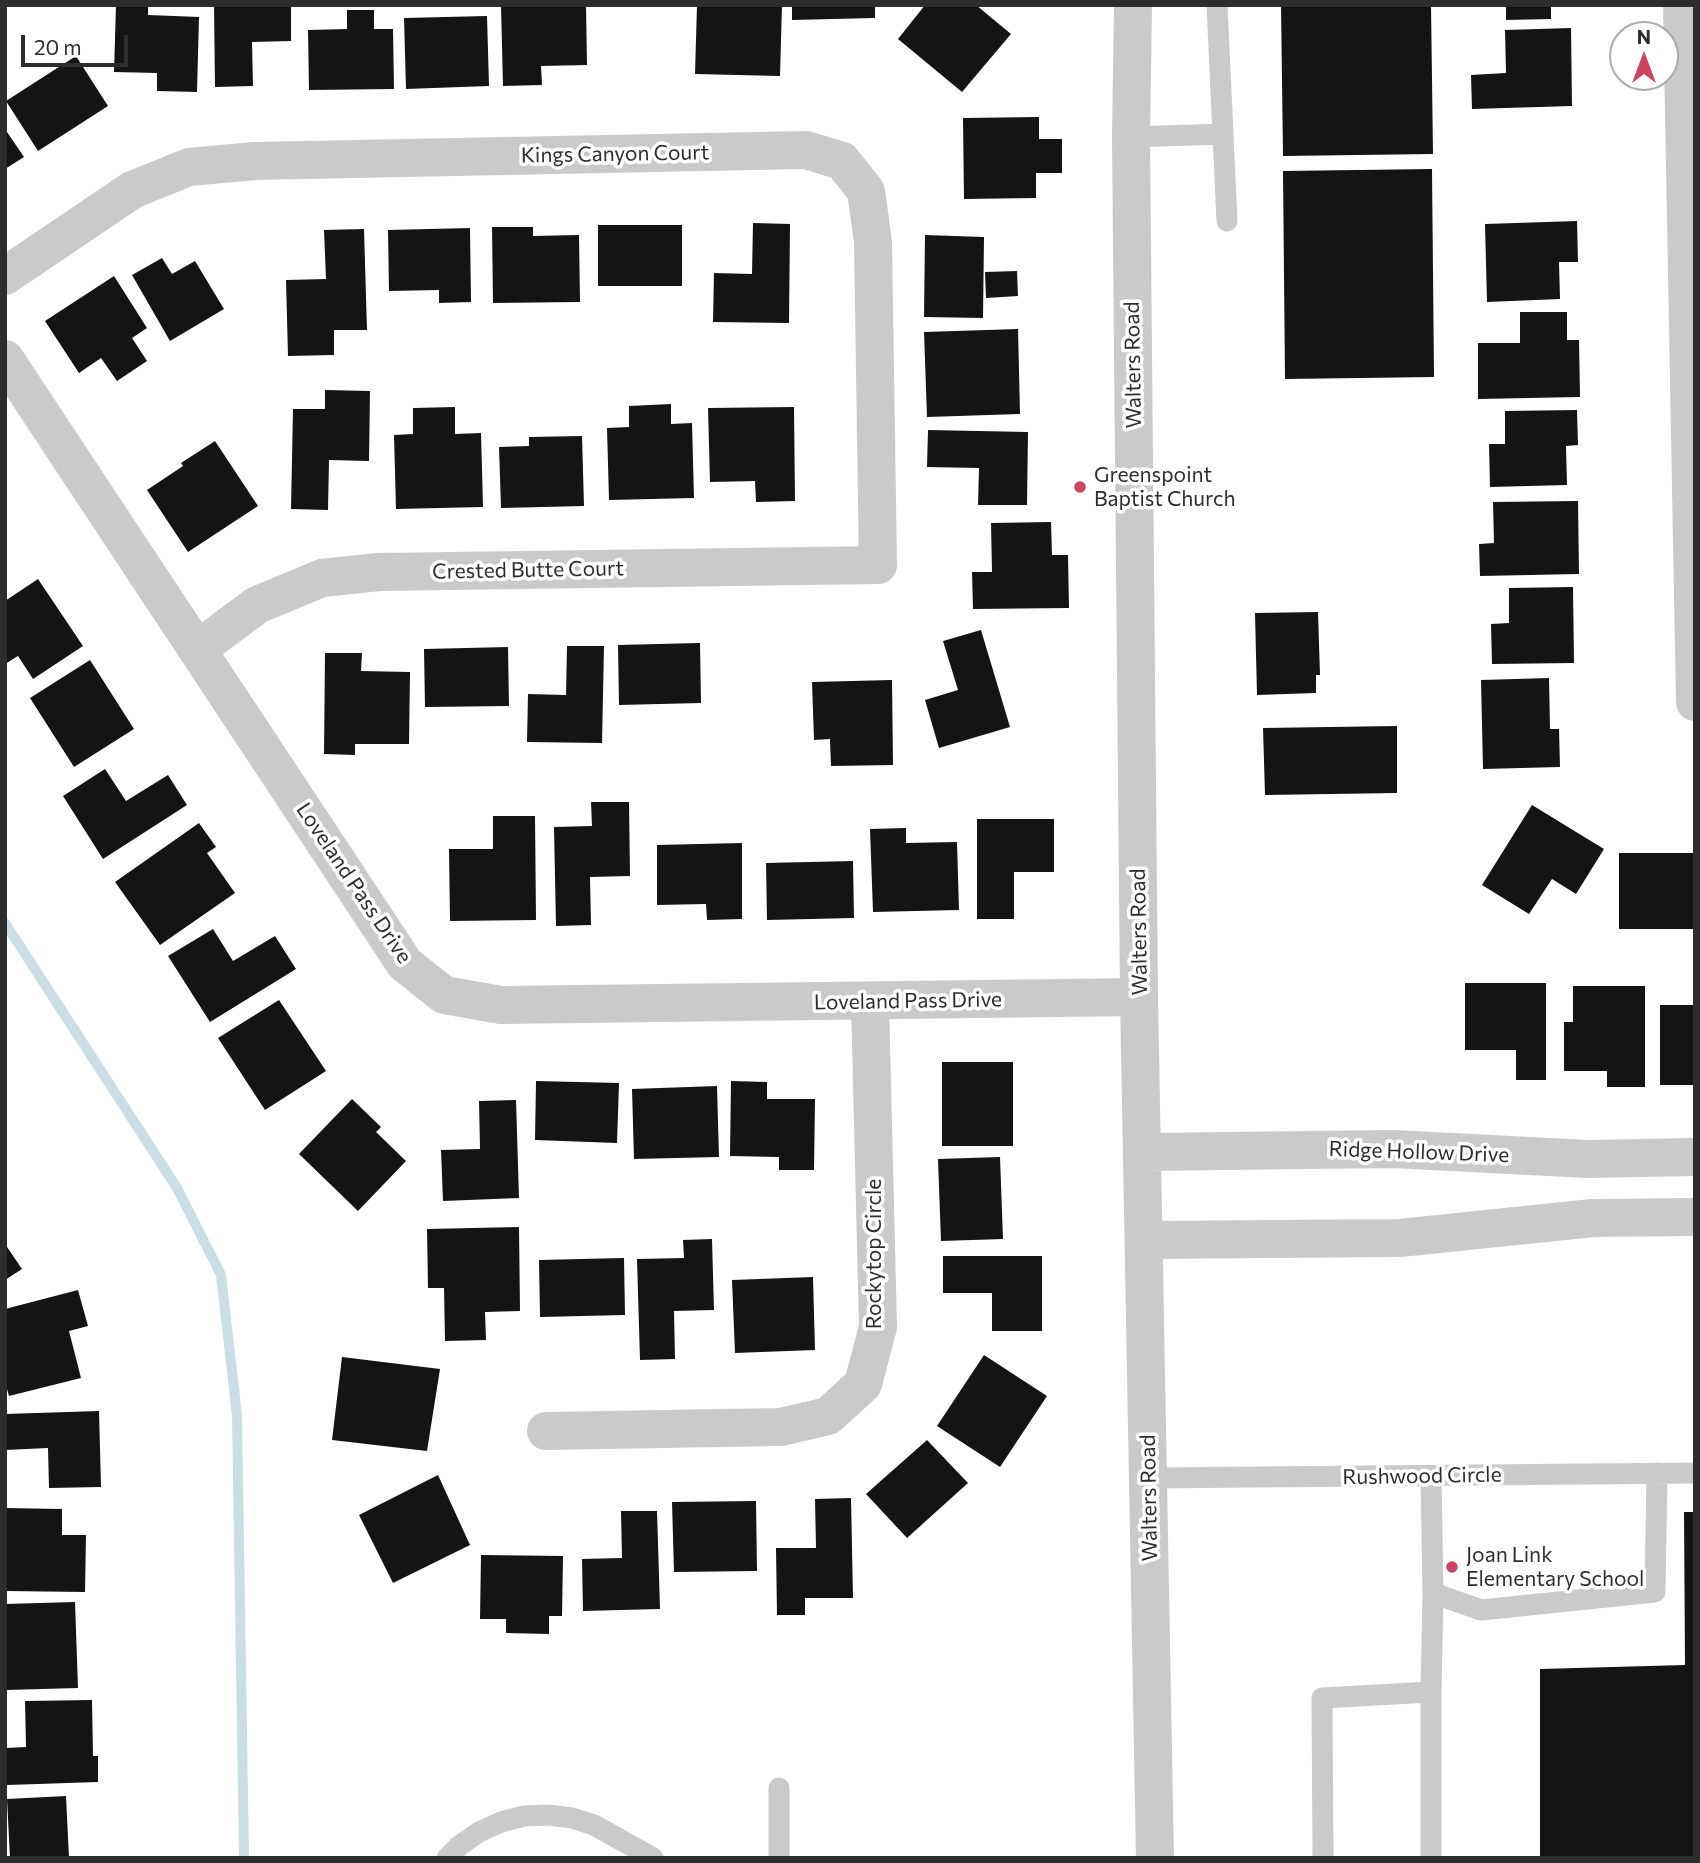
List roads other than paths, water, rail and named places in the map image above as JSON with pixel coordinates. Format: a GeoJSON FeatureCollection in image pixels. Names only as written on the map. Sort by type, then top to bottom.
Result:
{"type":"FeatureCollection","features":[{"type":"Feature","properties":{"kind":"street","name":"Walters Road"},"geometry":{"type":"LineString","coordinates":[[1133,5],[1131,137],[1139,997],[1155,1858]]}},
{"type":"Feature","properties":{"kind":"street"},"geometry":{"type":"LineString","coordinates":[[1682,5],[1695,702]]}},
{"type":"Feature","properties":{"kind":"street","name":"Kings Canyon Court"},"geometry":{"type":"LineString","coordinates":[[5,276],[132,190],[189,167],[255,161],[806,150],[842,162],[866,191],[873,242],[878,565]]}},
{"type":"Feature","properties":{"kind":"street","name":"Loveland Pass Drive"},"geometry":{"type":"LineString","coordinates":[[5,359],[405,964],[444,995],[501,1005],[1139,997]]}},
{"type":"Feature","properties":{"kind":"street","name":"Crested Butte Court"},"geometry":{"type":"LineString","coordinates":[[198,649],[257,605],[322,578],[379,572],[878,565]]}},
{"type":"Feature","properties":{"kind":"street","name":"Rockytop Circle"},"geometry":{"type":"LineString","coordinates":[[547,1431],[781,1427],[828,1416],[863,1384],[878,1327],[870,1002]]}},
{"type":"Feature","properties":{"kind":"street","name":"Ridge Hollow Drive"},"geometry":{"type":"LineString","coordinates":[[1143,1152],[1393,1149],[1588,1158],[1695,1157]]}},
{"type":"Feature","properties":{"kind":"street"},"geometry":{"type":"LineString","coordinates":[[1145,1240],[1400,1238],[1593,1218],[1695,1217]]}},
{"type":"Feature","properties":{"kind":"lane"},"geometry":{"type":"LineString","coordinates":[[1217,5],[1227,221]]}},
{"type":"Feature","properties":{"kind":"lane"},"geometry":{"type":"LineString","coordinates":[[1131,137],[1223,134]]}},
{"type":"Feature","properties":{"kind":"lane"},"geometry":{"type":"LineString","coordinates":[[1433,1593],[1481,1610],[1656,1592],[1657,1472]]}},
{"type":"Feature","properties":{"kind":"lane","name":"Rushwood Circle"},"geometry":{"type":"LineString","coordinates":[[1149,1478],[1695,1473]]}},
{"type":"Feature","properties":{"kind":"lane"},"geometry":{"type":"LineString","coordinates":[[1431,1476],[1432,1858]]}},
{"type":"Feature","properties":{"kind":"lane"},"geometry":{"type":"LineString","coordinates":[[1323,1858],[1322,1699],[1431,1692]]}},
{"type":"Feature","properties":{"kind":"lane"},"geometry":{"type":"LineString","coordinates":[[779,1788],[779,1858]]}},
{"type":"Feature","properties":{"kind":"lane"},"geometry":{"type":"LineString","coordinates":[[447,1858],[479,1832],[501,1822],[524,1816],[548,1815],[572,1818],[594,1825],[653,1858]]}},
{"type":"Feature","properties":{"kind":"waterway"},"geometry":{"type":"LineString","coordinates":[[5,923],[177,1188],[221,1275],[237,1415],[244,1858]]}},
{"type":"Feature","properties":{"kind":"place","name":"Greenspoint Baptist Church"},"geometry":{"type":"Point","coordinates":[1080,487]}},
{"type":"Feature","properties":{"kind":"place","name":"Joan Link Elementary School"},"geometry":{"type":"Point","coordinates":[1452,1567]}}]}
